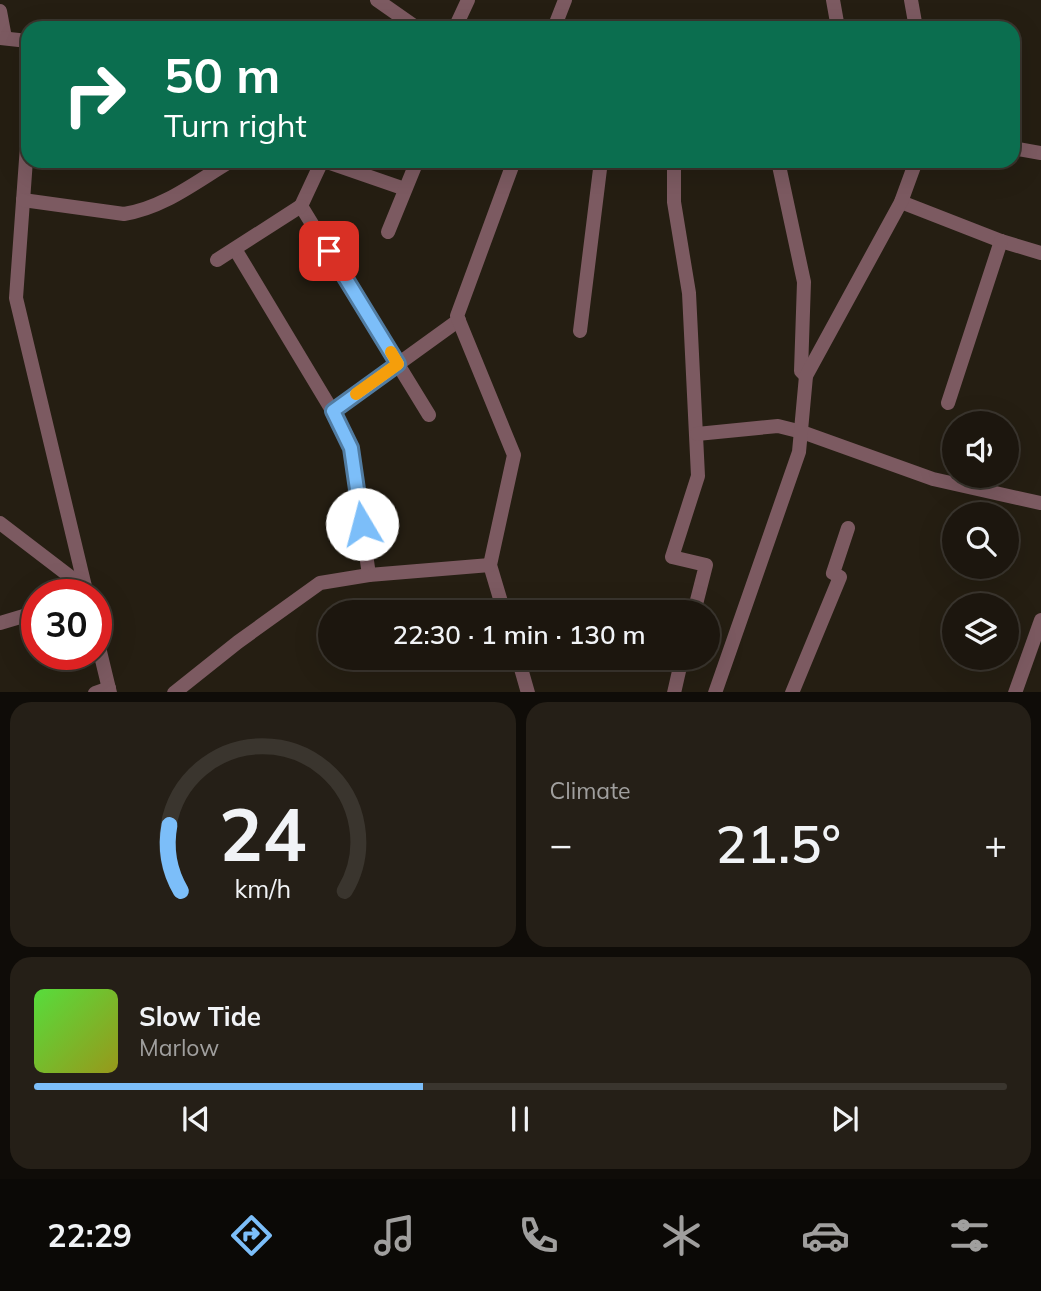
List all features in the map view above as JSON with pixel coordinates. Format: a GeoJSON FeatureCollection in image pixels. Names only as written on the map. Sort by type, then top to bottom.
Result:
{"type":"FeatureCollection","features":[{"type":"Feature","properties":{"kind":"street"},"geometry":{"type":"LineString","coordinates":[[377,0],[408,21]]}},
{"type":"Feature","properties":{"kind":"street"},"geometry":{"type":"LineString","coordinates":[[458,21],[468,0]]}},
{"type":"Feature","properties":{"kind":"street"},"geometry":{"type":"LineString","coordinates":[[557,21],[565,0]]}},
{"type":"Feature","properties":{"kind":"street"},"geometry":{"type":"LineString","coordinates":[[833,0],[837,21]]}},
{"type":"Feature","properties":{"kind":"street"},"geometry":{"type":"LineString","coordinates":[[911,0],[915,21]]}},
{"type":"Feature","properties":{"kind":"street"},"geometry":{"type":"LineString","coordinates":[[0,10],[2,38],[21,40]]}},
{"type":"Feature","properties":{"kind":"street"},"geometry":{"type":"LineString","coordinates":[[1020,149],[1041,153]]}},
{"type":"Feature","properties":{"kind":"street"},"geometry":{"type":"LineString","coordinates":[[25,168],[16,298],[83,579]]}},
{"type":"Feature","properties":{"kind":"street"},"geometry":{"type":"LineString","coordinates":[[23,200],[124,214],[140,212],[163,202],[219,168]]}},
{"type":"Feature","properties":{"kind":"street"},"geometry":{"type":"LineString","coordinates":[[217,260],[302,206],[320,168]]}},
{"type":"Feature","properties":{"kind":"street"},"geometry":{"type":"LineString","coordinates":[[344,168],[405,189]]}},
{"type":"Feature","properties":{"kind":"street"},"geometry":{"type":"LineString","coordinates":[[388,232],[414,168]]}},
{"type":"Feature","properties":{"kind":"street"},"geometry":{"type":"LineString","coordinates":[[500,600],[490,565],[514,455],[457,312],[511,168]]}},
{"type":"Feature","properties":{"kind":"street"},"geometry":{"type":"LineString","coordinates":[[580,331],[600,168]]}},
{"type":"Feature","properties":{"kind":"street"},"geometry":{"type":"LineString","coordinates":[[674,168],[674,202],[689,293],[697,434],[696,485],[672,557],[706,565],[697,600]]}},
{"type":"Feature","properties":{"kind":"street"},"geometry":{"type":"LineString","coordinates":[[780,168],[804,282],[801,371],[806,376]]}},
{"type":"Feature","properties":{"kind":"street"},"geometry":{"type":"LineString","coordinates":[[715,692],[799,452],[806,376],[901,202],[913,168]]}},
{"type":"Feature","properties":{"kind":"street"},"geometry":{"type":"LineString","coordinates":[[901,202],[1001,241],[1041,253]]}},
{"type":"Feature","properties":{"kind":"street"},"geometry":{"type":"LineString","coordinates":[[302,206],[429,415]]}},
{"type":"Feature","properties":{"kind":"street"},"geometry":{"type":"LineString","coordinates":[[948,403],[1001,241]]}},
{"type":"Feature","properties":{"kind":"street"},"geometry":{"type":"LineString","coordinates":[[235,248],[333,411],[351,448],[369,575]]}},
{"type":"Feature","properties":{"kind":"street"},"geometry":{"type":"LineString","coordinates":[[333,411],[459,320]]}},
{"type":"Feature","properties":{"kind":"street"},"geometry":{"type":"LineString","coordinates":[[697,434],[778,426],[933,479],[1041,503]]}},
{"type":"Feature","properties":{"kind":"street"},"geometry":{"type":"LineString","coordinates":[[0,523],[71,579]]}},
{"type":"Feature","properties":{"kind":"street"},"geometry":{"type":"LineString","coordinates":[[792,692],[840,578],[833,573],[848,528]]}},
{"type":"Feature","properties":{"kind":"street"},"geometry":{"type":"LineString","coordinates":[[174,692],[320,583],[369,575],[490,565]]}},
{"type":"Feature","properties":{"kind":"street"},"geometry":{"type":"LineString","coordinates":[[0,623],[21,617]]}},
{"type":"Feature","properties":{"kind":"street"},"geometry":{"type":"LineString","coordinates":[[1015,692],[1041,620]]}},
{"type":"Feature","properties":{"kind":"street"},"geometry":{"type":"LineString","coordinates":[[102,670],[105,691]]}},
{"type":"Feature","properties":{"kind":"street"},"geometry":{"type":"LineString","coordinates":[[521,670],[528,692]]}},
{"type":"Feature","properties":{"kind":"street"},"geometry":{"type":"LineString","coordinates":[[674,692],[679,670]]}},
{"type":"Feature","properties":{"kind":"slow traffic"},"geometry":{"type":"LineString","coordinates":[[356,394],[398,364],[391,352]]}},
{"type":"Feature","properties":{"kind":"route"},"geometry":{"type":"LineString","coordinates":[[329,251],[398,364],[333,411],[351,448],[362,524]]}}]}
